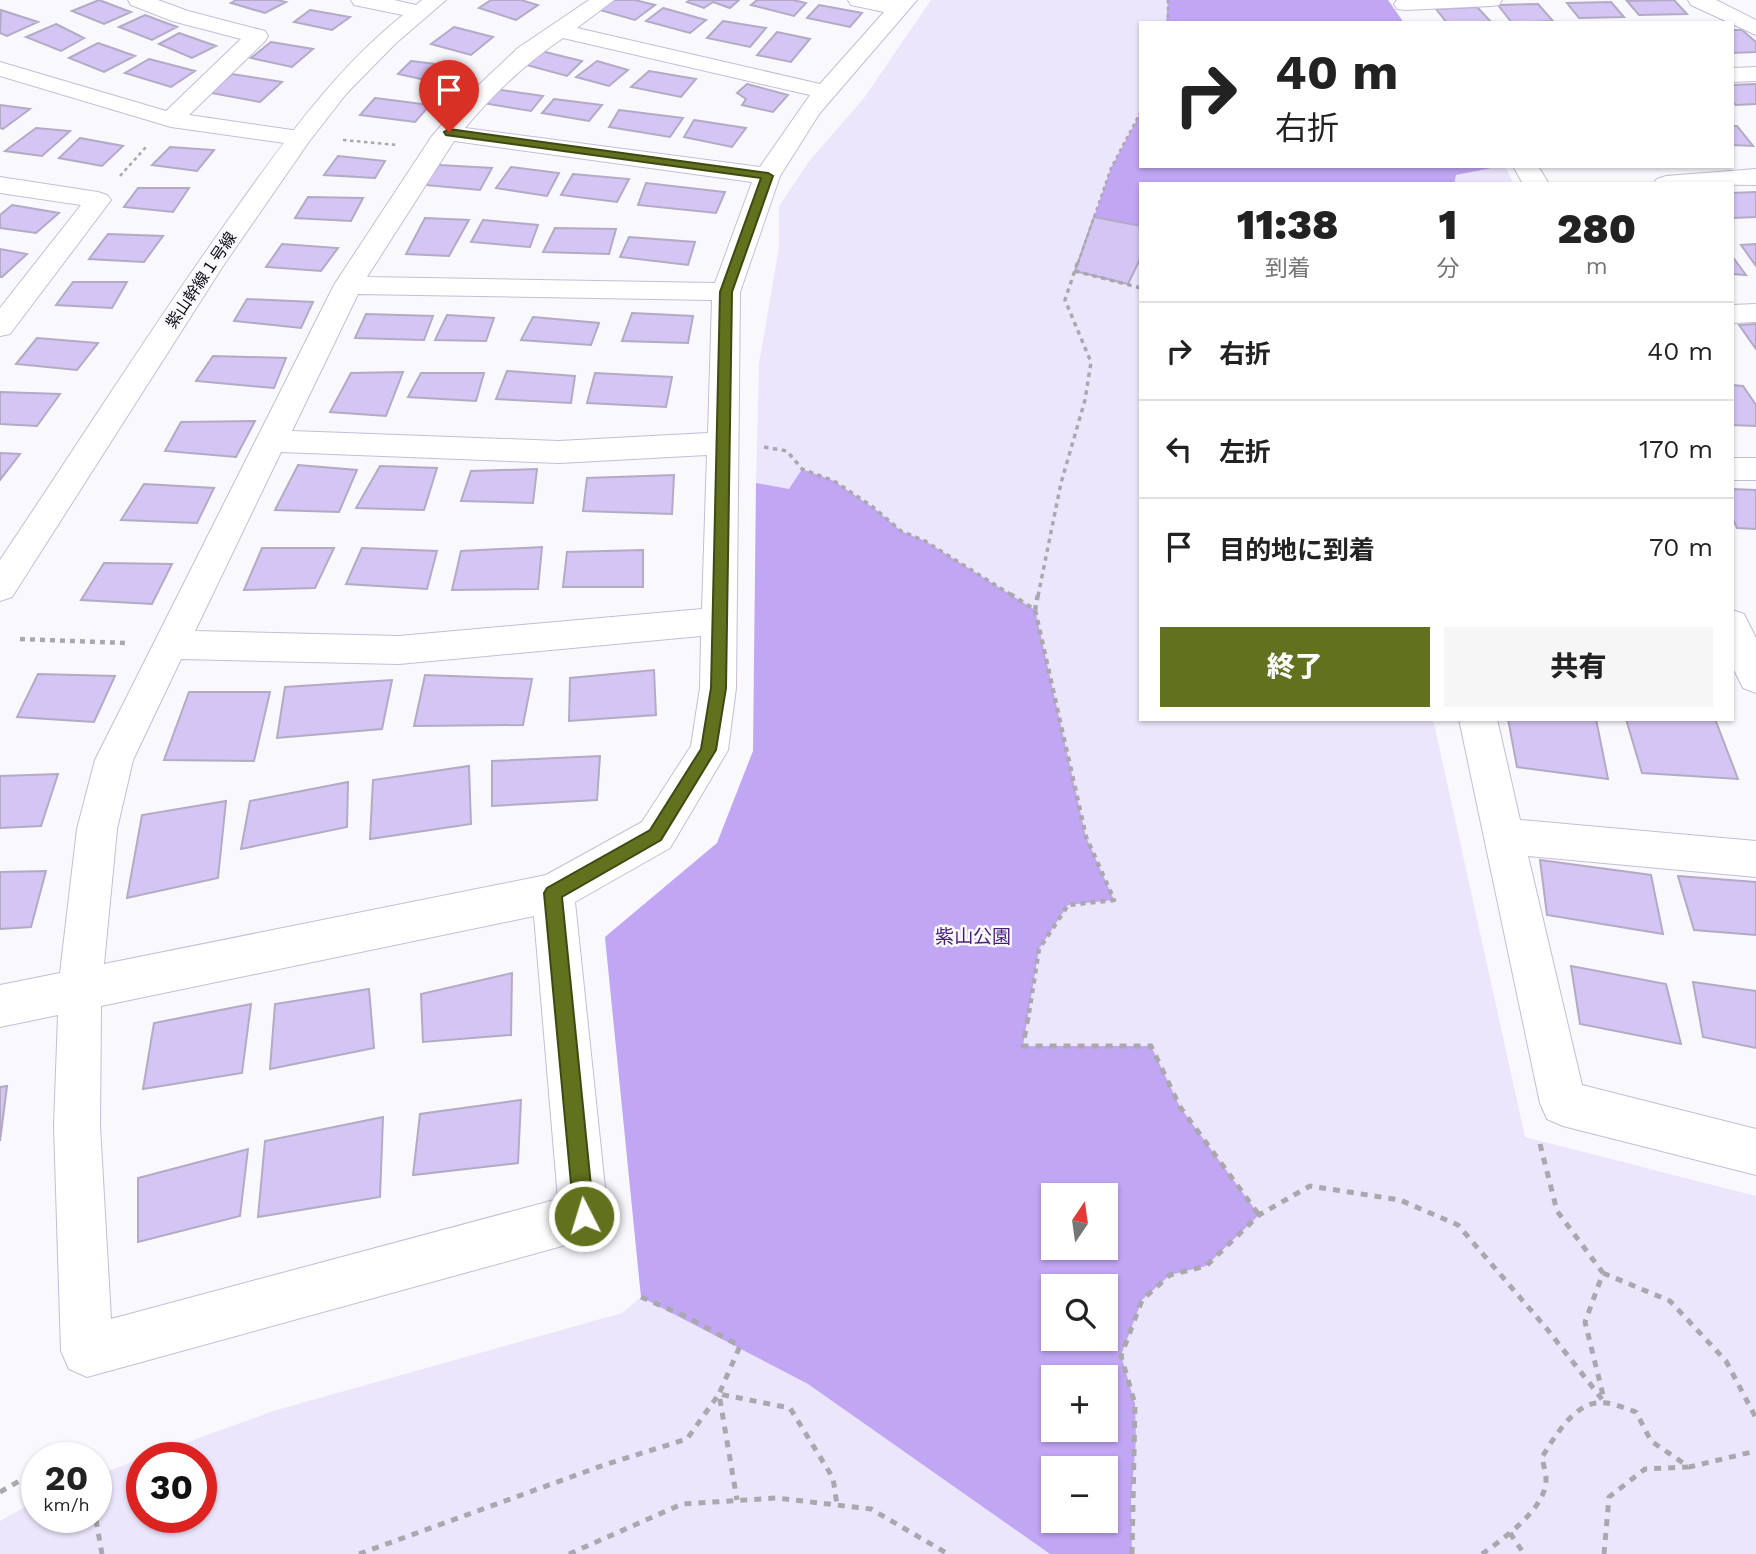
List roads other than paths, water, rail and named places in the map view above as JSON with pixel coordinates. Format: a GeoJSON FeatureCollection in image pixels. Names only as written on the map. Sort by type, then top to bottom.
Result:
{"type":"FeatureCollection","features":[{"type":"Feature","properties":{"kind":"street"},"geometry":{"type":"LineString","coordinates":[[139,0],[180,16],[257,36],[170,120]]}},
{"type":"Feature","properties":{"kind":"street"},"geometry":{"type":"LineString","coordinates":[[362,0],[428,6]]}},
{"type":"Feature","properties":{"kind":"street"},"geometry":{"type":"LineString","coordinates":[[553,893],[584,1216],[87,1351],[77,1126],[80,989],[97,829],[114,760],[348,285],[443,141],[475,101],[500,76],[603,0]]}},
{"type":"Feature","properties":{"kind":"street"},"geometry":{"type":"LineString","coordinates":[[859,0],[902,5]]}},
{"type":"Feature","properties":{"kind":"street"},"geometry":{"type":"LineString","coordinates":[[1404,2],[1491,0]]}},
{"type":"Feature","properties":{"kind":"street"},"geometry":{"type":"LineString","coordinates":[[1699,0],[1756,28]]}},
{"type":"Feature","properties":{"kind":"street"},"geometry":{"type":"LineString","coordinates":[[1404,2],[1418,21]]}},
{"type":"Feature","properties":{"kind":"street"},"geometry":{"type":"LineString","coordinates":[[0,1006],[553,893],[656,835],[709,750],[718,688],[719,621],[740,444],[726,292],[768,176],[825,92],[902,5]]}},
{"type":"Feature","properties":{"kind":"street","name":"紫山幹線１号線"},"geometry":{"type":"LineString","coordinates":[[0,588],[209,265],[299,138],[338,89],[388,38],[428,6]]}},
{"type":"Feature","properties":{"kind":"street"},"geometry":{"type":"LineString","coordinates":[[559,30],[825,92]]}},
{"type":"Feature","properties":{"kind":"street"},"geometry":{"type":"LineString","coordinates":[[0,69],[170,120],[299,138]]}},
{"type":"Feature","properties":{"kind":"street"},"geometry":{"type":"LineString","coordinates":[[1734,75],[1756,74]]}},
{"type":"Feature","properties":{"kind":"street"},"geometry":{"type":"LineString","coordinates":[[443,141],[768,176]]}},
{"type":"Feature","properties":{"kind":"street"},"geometry":{"type":"LineString","coordinates":[[1692,182],[1756,177]]}},
{"type":"Feature","properties":{"kind":"street"},"geometry":{"type":"LineString","coordinates":[[0,185],[98,200],[4,316]]}},
{"type":"Feature","properties":{"kind":"street"},"geometry":{"type":"LineString","coordinates":[[348,285],[726,292]]}},
{"type":"Feature","properties":{"kind":"street"},"geometry":{"type":"LineString","coordinates":[[1734,314],[1756,313]]}},
{"type":"Feature","properties":{"kind":"street"},"geometry":{"type":"LineString","coordinates":[[271,441],[559,452],[740,444]]}},
{"type":"Feature","properties":{"kind":"street"},"geometry":{"type":"LineString","coordinates":[[1734,469],[1756,469]]}},
{"type":"Feature","properties":{"kind":"street"},"geometry":{"type":"LineString","coordinates":[[172,645],[399,650],[719,621]]}},
{"type":"Feature","properties":{"kind":"street"},"geometry":{"type":"LineString","coordinates":[[1478,721],[1563,1103],[1756,1152]]}},
{"type":"Feature","properties":{"kind":"street"},"geometry":{"type":"LineString","coordinates":[[1503,836],[1756,859]]}},
{"type":"Feature","properties":{"kind":"park label","name":"紫山公園"},"geometry":{"type":"Point","coordinates":[973,936]}}]}
